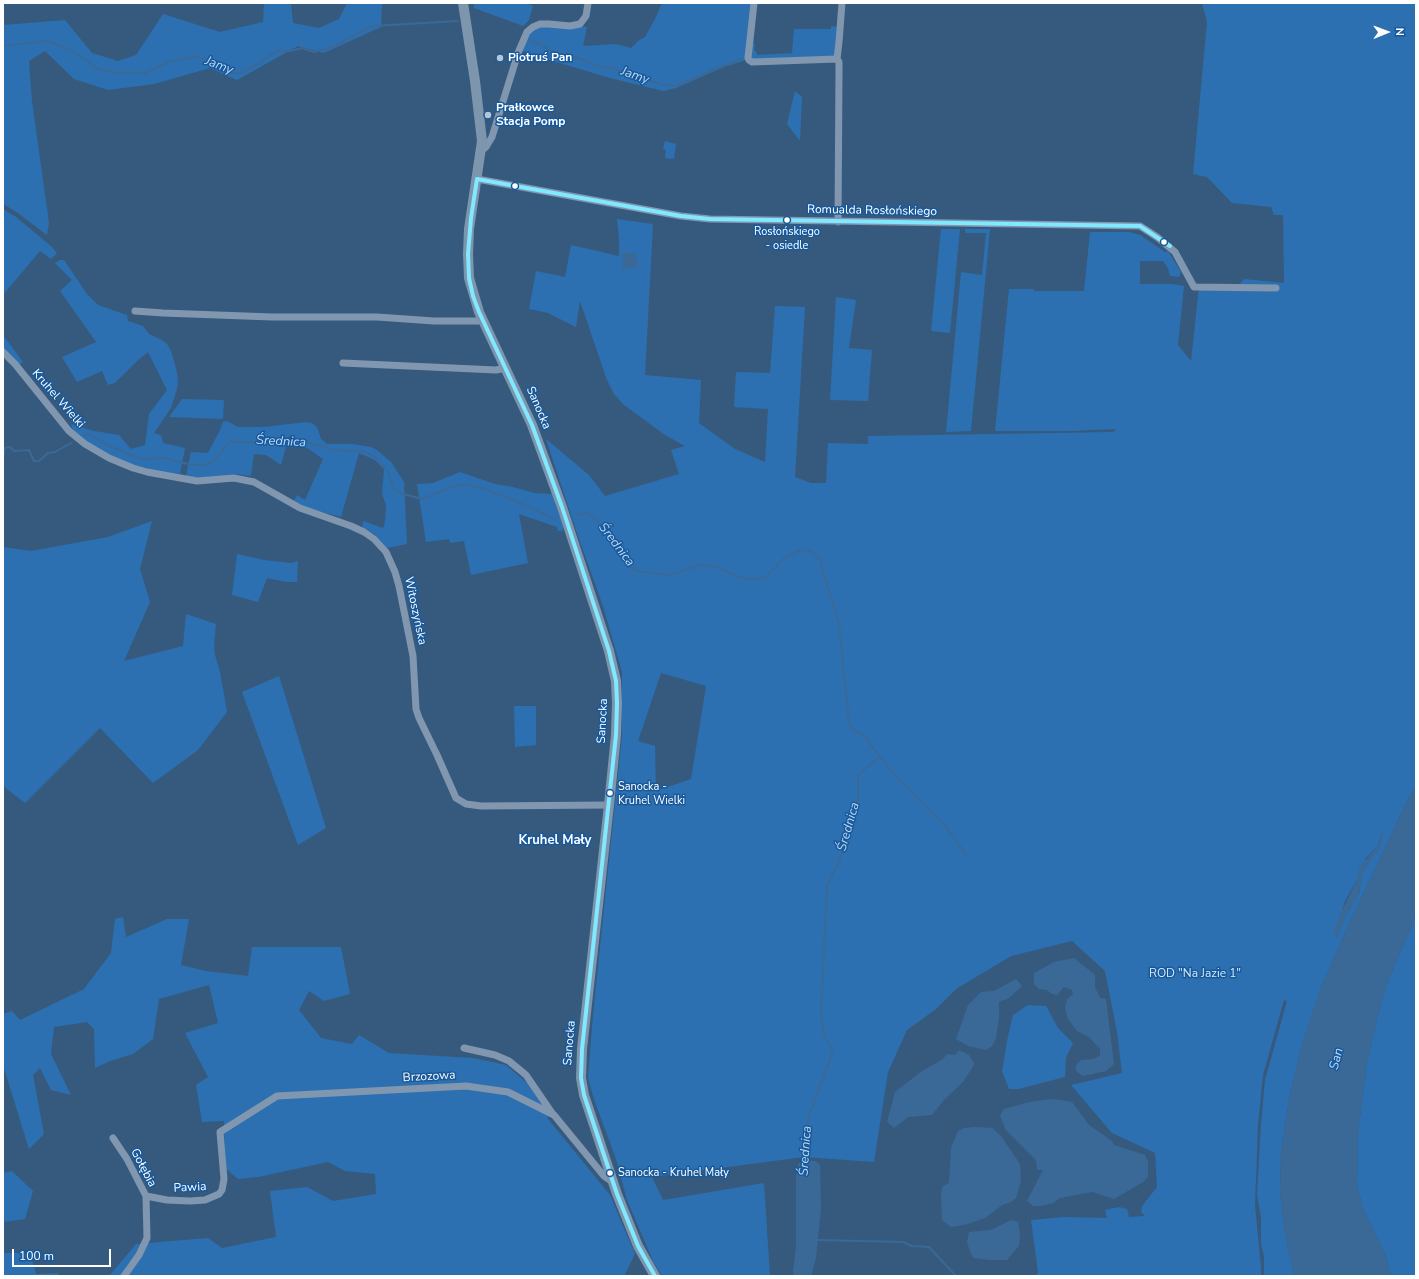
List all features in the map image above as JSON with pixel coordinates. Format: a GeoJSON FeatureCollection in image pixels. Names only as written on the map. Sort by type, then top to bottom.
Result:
{"type":"FeatureCollection","features":[{"type":"Feature","properties":{"kind":"main road","name":"Sanocka"},"geometry":{"type":"LineString","coordinates":[[462,3],[482,130],[481,151],[469,229],[469,278],[483,320],[532,425],[562,507],[614,670],[617,691],[617,713],[609,806],[580,1071],[584,1095],[613,1182],[638,1246],[655,1276]]}},
{"type":"Feature","properties":{"kind":"street"},"geometry":{"type":"LineString","coordinates":[[481,151],[486,147],[492,137],[518,53],[527,32],[540,24],[570,26],[580,24],[586,16],[588,3]]}},
{"type":"Feature","properties":{"kind":"street"},"geometry":{"type":"LineString","coordinates":[[754,3],[749,60],[752,62],[837,59]]}},
{"type":"Feature","properties":{"kind":"street"},"geometry":{"type":"LineString","coordinates":[[838,222],[840,72],[839,62],[837,59],[840,42],[842,3]]}},
{"type":"Feature","properties":{"kind":"street","name":"Romualda Rosłońskiego"},"geometry":{"type":"LineString","coordinates":[[477,179],[695,217],[736,220],[1140,226],[1157,237],[1175,252],[1194,287],[1276,288]]}},
{"type":"Feature","properties":{"kind":"street"},"geometry":{"type":"LineString","coordinates":[[135,311],[272,317],[377,317],[434,320],[483,320]]}},
{"type":"Feature","properties":{"kind":"street","name":"Kruhel Wielki"},"geometry":{"type":"LineString","coordinates":[[3,352],[15,364],[69,431],[91,448],[123,464]]}},
{"type":"Feature","properties":{"kind":"street"},"geometry":{"type":"LineString","coordinates":[[343,363],[496,370],[506,368]]}},
{"type":"Feature","properties":{"kind":"street","name":"Witoszyńska"},"geometry":{"type":"LineString","coordinates":[[123,464],[147,472],[197,481],[234,478],[254,482],[300,508],[351,526],[372,537],[386,552],[395,572],[413,656],[416,709],[456,798],[466,804],[482,806],[609,806]]}},
{"type":"Feature","properties":{"kind":"street"},"geometry":{"type":"LineString","coordinates":[[464,1048],[495,1055],[509,1061],[526,1075],[554,1115]]}},
{"type":"Feature","properties":{"kind":"street","name":"Brzozowa"},"geometry":{"type":"LineString","coordinates":[[220,1132],[277,1096],[466,1086],[508,1092],[554,1115],[604,1176],[613,1182]]}},
{"type":"Feature","properties":{"kind":"street","name":"Pawia"},"geometry":{"type":"LineString","coordinates":[[146,1196],[167,1200],[190,1201],[205,1200],[219,1194],[222,1190],[224,1179],[220,1132]]}},
{"type":"Feature","properties":{"kind":"street","name":"Gołębia"},"geometry":{"type":"LineString","coordinates":[[113,1138],[127,1159],[146,1196],[147,1238],[139,1255],[124,1276]]}},
{"type":"Feature","properties":{"kind":"green space"},"geometry":{"type":"Polygon","coordinates":[[[264,3],[291,3],[293,23],[319,28],[339,19],[347,3],[382,3],[381,27],[324,53],[298,46],[237,80],[210,68],[154,84],[108,90],[74,79],[45,51],[29,61],[32,101],[49,223],[47,235],[3,204],[3,25],[65,20],[92,53],[118,61],[136,55],[163,14],[220,32],[263,22],[264,3]]]}},
{"type":"Feature","properties":{"kind":"green space"},"geometry":{"type":"Polygon","coordinates":[[[474,3],[527,3],[533,6],[529,20],[523,26],[474,8],[474,3]]]}},
{"type":"Feature","properties":{"kind":"green space"},"geometry":{"type":"Polygon","coordinates":[[[662,3],[752,3],[746,60],[724,67],[676,88],[663,91],[610,78],[526,53],[523,50],[527,35],[539,27],[581,26],[587,27],[583,46],[616,44],[631,48],[645,37],[662,3]]]}},
{"type":"Feature","properties":{"kind":"green space","name":"ROD \"Na Jazie 1\""},"geometry":{"type":"Polygon","coordinates":[[[1202,3],[1416,3],[1416,787],[1409,797],[1352,917],[1322,985],[1302,1045],[1290,1094],[1281,1152],[1280,1192],[1285,1234],[1294,1276],[1264,1276],[1264,1257],[1261,1243],[1261,1217],[1257,1195],[1265,1080],[1287,1001],[1284,1000],[1263,1075],[1258,1125],[1255,1205],[1261,1276],[1036,1276],[1038,1272],[1031,1220],[1064,1217],[1107,1218],[1105,1210],[1119,1207],[1127,1209],[1129,1217],[1145,1216],[1141,1212],[1142,1206],[1157,1187],[1155,1153],[1112,1133],[1071,1085],[1122,1073],[1117,1032],[1105,971],[1072,941],[1011,956],[956,989],[936,1009],[907,1030],[888,1072],[874,1162],[804,1157],[652,1177],[663,1200],[764,1183],[770,1276],[662,1276],[654,1263],[627,1200],[616,1159],[588,1078],[593,1015],[622,736],[622,672],[603,606],[546,439],[589,475],[605,496],[679,474],[671,450],[685,446],[665,435],[624,405],[614,394],[607,380],[580,301],[576,327],[548,313],[529,309],[536,271],[565,277],[571,245],[619,256],[617,219],[653,224],[645,375],[701,380],[699,423],[735,449],[765,462],[768,409],[734,407],[736,372],[770,373],[775,306],[805,307],[795,477],[811,483],[826,483],[828,443],[868,444],[868,436],[1113,432],[1116,429],[1071,431],[995,431],[1009,289],[1034,289],[1034,291],[1084,291],[1090,232],[1129,232],[1140,235],[1165,252],[1168,251],[1181,272],[1179,277],[1170,276],[1168,268],[1163,261],[1140,261],[1140,284],[1172,284],[1184,286],[1178,345],[1191,361],[1199,287],[1240,284],[1244,279],[1284,283],[1283,215],[1274,215],[1271,207],[1232,203],[1207,177],[1193,174],[1207,22],[1202,3]],[[661,673],[638,741],[655,746],[656,791],[691,779],[706,686],[661,673]],[[1383,831],[1377,847],[1366,858],[1358,878],[1345,901],[1334,936],[1337,938],[1347,913],[1359,894],[1362,872],[1378,851],[1383,831]]]}},
{"type":"Feature","properties":{"kind":"green space"},"geometry":{"type":"Polygon","coordinates":[[[831,26],[838,27],[834,56],[751,58],[752,43],[755,44],[754,49],[758,55],[792,53],[794,29],[831,29],[831,26]]]}},
{"type":"Feature","properties":{"kind":"green space"},"geometry":{"type":"Polygon","coordinates":[[[795,91],[802,97],[800,141],[787,124],[795,91]]]}},
{"type":"Feature","properties":{"kind":"green space"},"geometry":{"type":"Polygon","coordinates":[[[665,141],[676,144],[674,159],[665,158],[666,150],[663,149],[665,141]]]}},
{"type":"Feature","properties":{"kind":"green space"},"geometry":{"type":"Polygon","coordinates":[[[3,209],[16,217],[52,247],[57,253],[51,259],[40,251],[3,295],[3,209]]]}},
{"type":"Feature","properties":{"kind":"green space"},"geometry":{"type":"Polygon","coordinates":[[[941,229],[960,229],[950,333],[931,331],[941,229]]]}},
{"type":"Feature","properties":{"kind":"green space"},"geometry":{"type":"Polygon","coordinates":[[[965,229],[990,229],[971,431],[946,432],[961,272],[982,275],[986,233],[965,233],[965,229]]]}},
{"type":"Feature","properties":{"kind":"green space"},"geometry":{"type":"Polygon","coordinates":[[[60,260],[64,260],[87,294],[98,305],[127,315],[128,321],[143,326],[149,334],[167,344],[171,351],[177,372],[177,389],[171,408],[154,433],[161,435],[163,443],[185,448],[180,474],[136,468],[85,442],[74,433],[71,424],[94,431],[119,435],[131,449],[145,445],[149,414],[167,390],[148,352],[115,383],[108,385],[102,371],[77,382],[62,357],[96,342],[60,291],[72,280],[55,263],[60,260]]]}},
{"type":"Feature","properties":{"kind":"green space"},"geometry":{"type":"Polygon","coordinates":[[[836,297],[856,300],[849,348],[872,350],[868,401],[830,400],[836,297]]]}},
{"type":"Feature","properties":{"kind":"green space"},"geometry":{"type":"Polygon","coordinates":[[[3,335],[23,362],[19,365],[3,349],[3,335]]]}},
{"type":"Feature","properties":{"kind":"green space"},"geometry":{"type":"Polygon","coordinates":[[[182,399],[224,400],[223,419],[169,417],[182,399]]]}},
{"type":"Feature","properties":{"kind":"green space"},"geometry":{"type":"Polygon","coordinates":[[[227,421],[238,427],[264,427],[306,422],[312,423],[317,427],[321,439],[327,444],[353,444],[371,447],[377,450],[391,462],[404,482],[407,544],[387,548],[374,534],[362,527],[363,521],[383,528],[386,505],[382,494],[384,469],[375,460],[359,453],[341,517],[304,507],[294,501],[297,495],[305,500],[323,459],[307,448],[292,445],[293,436],[289,436],[281,465],[266,455],[254,454],[251,476],[236,474],[200,478],[186,476],[191,452],[208,453],[223,422],[227,421]]]}},
{"type":"Feature","properties":{"kind":"green space"},"geometry":{"type":"Polygon","coordinates":[[[460,472],[495,484],[534,493],[552,494],[564,527],[562,531],[558,531],[557,527],[519,514],[528,563],[471,575],[464,541],[450,543],[449,539],[426,542],[417,484],[433,483],[460,472]]]}},
{"type":"Feature","properties":{"kind":"green space"},"geometry":{"type":"Polygon","coordinates":[[[152,521],[140,569],[150,602],[124,661],[183,646],[186,614],[216,624],[214,646],[215,655],[220,672],[227,712],[198,750],[153,783],[100,728],[25,803],[3,786],[3,547],[31,551],[108,537],[152,521]]]}},
{"type":"Feature","properties":{"kind":"green space"},"geometry":{"type":"Polygon","coordinates":[[[237,554],[264,560],[291,563],[298,561],[297,582],[287,582],[267,578],[258,602],[232,595],[237,554]]]}},
{"type":"Feature","properties":{"kind":"green space"},"geometry":{"type":"Polygon","coordinates":[[[279,676],[326,828],[298,845],[242,692],[279,676]]]}},
{"type":"Feature","properties":{"kind":"green space"},"geometry":{"type":"Polygon","coordinates":[[[514,706],[536,706],[536,745],[515,747],[514,706]]]}},
{"type":"Feature","properties":{"kind":"green space"},"geometry":{"type":"Polygon","coordinates":[[[1416,916],[1416,1276],[1391,1276],[1386,1256],[1362,1206],[1357,1183],[1358,1132],[1367,1063],[1378,1015],[1386,986],[1416,916]]]}},
{"type":"Feature","properties":{"kind":"green space"},"geometry":{"type":"Polygon","coordinates":[[[123,917],[126,937],[167,919],[189,919],[181,965],[206,971],[248,976],[252,947],[341,947],[350,994],[324,1001],[309,991],[299,1010],[321,1038],[352,1044],[359,1035],[389,1053],[473,1058],[506,1065],[533,1088],[548,1109],[548,1119],[610,1195],[635,1254],[624,1276],[109,1276],[136,1244],[208,1238],[222,1248],[276,1237],[270,1191],[307,1187],[333,1201],[376,1194],[375,1174],[345,1171],[328,1162],[258,1177],[238,1179],[225,1168],[224,1121],[202,1122],[196,1085],[208,1077],[185,1033],[218,1023],[209,985],[159,999],[153,1039],[133,1054],[110,1061],[95,1068],[94,1029],[87,1022],[54,1027],[51,1054],[71,1095],[51,1090],[40,1068],[33,1075],[44,1134],[29,1149],[3,1065],[3,1014],[12,1011],[20,1020],[84,989],[111,953],[115,919],[123,917]]]}},
{"type":"Feature","properties":{"kind":"green space"},"geometry":{"type":"Polygon","coordinates":[[[1028,1005],[1046,1006],[1058,1028],[1073,1043],[1066,1058],[1065,1077],[1018,1089],[1009,1089],[1002,1071],[1008,1036],[1013,1015],[1028,1005]]]}},
{"type":"Feature","properties":{"kind":"green space"},"geometry":{"type":"Polygon","coordinates":[[[12,1171],[33,1191],[25,1219],[3,1222],[3,1173],[12,1171]]]}},
{"type":"Feature","properties":{"kind":"green space"},"geometry":{"type":"Polygon","coordinates":[[[3,1253],[30,1253],[36,1274],[58,1273],[58,1276],[3,1276],[3,1253]]]}},
{"type":"Feature","properties":{"kind":"water"},"geometry":{"type":"Polygon","coordinates":[[[622,253],[637,253],[637,268],[623,269],[622,253]]]}},
{"type":"Feature","properties":{"kind":"water","name":"San"},"geometry":{"type":"Polygon","coordinates":[[[1416,787],[1416,916],[1386,986],[1378,1015],[1367,1063],[1358,1132],[1357,1183],[1362,1206],[1386,1256],[1391,1276],[1294,1276],[1285,1234],[1280,1192],[1281,1152],[1290,1094],[1302,1045],[1322,985],[1352,917],[1409,797],[1416,787]]]}},
{"type":"Feature","properties":{"kind":"water"},"geometry":{"type":"Polygon","coordinates":[[[1383,831],[1380,848],[1363,872],[1359,894],[1347,913],[1337,938],[1334,936],[1336,923],[1358,878],[1359,868],[1377,847],[1383,831]]]}},
{"type":"Feature","properties":{"kind":"water"},"geometry":{"type":"Polygon","coordinates":[[[1074,958],[1095,975],[1095,987],[1100,998],[1106,999],[1114,1064],[1106,1071],[1083,1076],[1076,1071],[1076,1065],[1081,1060],[1093,1059],[1100,1056],[1100,1049],[1089,1037],[1077,1031],[1068,1019],[1065,1008],[1067,999],[1073,994],[1072,990],[1064,987],[1057,995],[1052,994],[1047,990],[1039,989],[1034,984],[1034,973],[1054,962],[1074,958]]]}},
{"type":"Feature","properties":{"kind":"water"},"geometry":{"type":"Polygon","coordinates":[[[1016,979],[1022,986],[1009,998],[999,1002],[999,1017],[996,1038],[992,1046],[986,1050],[968,1046],[956,1039],[968,1005],[981,992],[994,991],[1016,979]]]}},
{"type":"Feature","properties":{"kind":"water"},"geometry":{"type":"Polygon","coordinates":[[[959,1050],[969,1055],[974,1063],[972,1068],[963,1082],[944,1100],[932,1115],[908,1117],[894,1128],[887,1122],[895,1092],[922,1071],[943,1059],[947,1054],[955,1055],[959,1050]]]}},
{"type":"Feature","properties":{"kind":"water"},"geometry":{"type":"Polygon","coordinates":[[[1053,1099],[1072,1102],[1089,1125],[1112,1141],[1114,1145],[1145,1155],[1148,1162],[1148,1177],[1143,1182],[1114,1199],[1092,1192],[1060,1198],[1053,1203],[1041,1206],[1033,1206],[1027,1201],[1043,1170],[1037,1170],[1036,1160],[1006,1130],[1000,1116],[1004,1109],[1029,1102],[1053,1099]]]}},
{"type":"Feature","properties":{"kind":"water"},"geometry":{"type":"Polygon","coordinates":[[[964,1128],[992,1128],[1001,1136],[1020,1164],[1021,1181],[1016,1198],[1011,1202],[1002,1205],[985,1218],[964,1225],[951,1227],[942,1220],[941,1193],[943,1186],[949,1183],[951,1148],[958,1131],[964,1128]]]}},
{"type":"Feature","properties":{"kind":"water"},"geometry":{"type":"Polygon","coordinates":[[[805,1160],[815,1161],[820,1164],[821,1209],[816,1258],[811,1276],[795,1276],[793,1273],[796,1246],[796,1177],[799,1163],[805,1160]]]}},
{"type":"Feature","properties":{"kind":"water"},"geometry":{"type":"Polygon","coordinates":[[[1011,1220],[1018,1222],[1020,1235],[1019,1246],[1007,1260],[973,1258],[967,1243],[969,1232],[991,1230],[1011,1220]]]}},
{"type":"Feature","properties":{"kind":"waterway","name":"Jamy"},"geometry":{"type":"LineString","coordinates":[[3,46],[47,41],[69,49],[99,69],[116,73],[145,73],[169,62],[194,57],[211,60],[221,65],[230,73],[241,73],[279,51],[290,51],[302,48],[314,52],[335,46],[372,26],[458,21]]}},
{"type":"Feature","properties":{"kind":"waterway","name":"Jamy"},"geometry":{"type":"LineString","coordinates":[[530,40],[562,55],[574,57],[601,67],[611,68],[660,84],[675,86],[740,59]]}},
{"type":"Feature","properties":{"kind":"waterway","name":"Średnica"},"geometry":{"type":"LineString","coordinates":[[84,435],[90,434],[107,445],[141,459],[165,458],[189,464],[204,465],[214,461],[229,442],[255,442],[263,439],[303,441],[333,450],[362,451],[376,457],[388,472],[394,489],[400,493],[422,499],[452,487],[466,484],[485,489],[514,500],[556,520]]}},
{"type":"Feature","properties":{"kind":"waterway","name":"Średnica"},"geometry":{"type":"LineString","coordinates":[[3,458],[5,448],[10,447],[14,451],[29,450],[34,461],[39,461],[48,453],[55,452],[71,443]]}},
{"type":"Feature","properties":{"kind":"waterway","name":"Średnica"},"geometry":{"type":"LineString","coordinates":[[577,515],[587,513],[597,520],[612,538],[631,568],[638,571],[669,575],[700,565],[713,566],[745,579],[759,579],[767,576],[783,559],[799,551],[806,550],[812,552],[819,558],[839,624],[849,722],[853,730],[866,736],[869,743],[893,773],[947,828],[966,854]]}},
{"type":"Feature","properties":{"kind":"waterway","name":"Średnica"},"geometry":{"type":"LineString","coordinates":[[805,1163],[808,1118],[833,1051],[824,1035],[821,1015],[827,886],[840,859],[858,804],[858,775],[879,757]]}},
{"type":"Feature","properties":{"kind":"waterway","name":"Średnica"},"geometry":{"type":"LineString","coordinates":[[817,1240],[903,1242],[912,1246],[929,1247],[956,1276]]}},
{"type":"Feature","properties":{"kind":"transit line"},"geometry":{"type":"LineString","coordinates":[[655,1276],[638,1246],[617,1194],[584,1095],[581,1078],[582,1049],[616,735],[616,681],[609,651],[562,507],[532,425],[473,296],[469,278],[468,254],[471,218],[477,179],[681,216],[710,219],[1140,226],[1170,246]]}},
{"type":"Feature","properties":{"kind":"place","name":"Piotruś Pan"},"geometry":{"type":"Point","coordinates":[500,58]}},
{"type":"Feature","properties":{"kind":"place","name":"Prałkowce Stacja Pomp"},"geometry":{"type":"Point","coordinates":[488,115]}},
{"type":"Feature","properties":{"kind":"place","name":"Rosłońskiego - osiedle"},"geometry":{"type":"Point","coordinates":[787,220]}},
{"type":"Feature","properties":{"kind":"place","name":"Sanocka - Kruhel Wielki"},"geometry":{"type":"Point","coordinates":[610,793]}},
{"type":"Feature","properties":{"kind":"place","name":"Sanocka - Kruhel Mały"},"geometry":{"type":"Point","coordinates":[610,1173]}},
{"type":"Feature","properties":{"kind":"district","name":"Kruhel Mały"},"geometry":{"type":"Point","coordinates":[555,841]}}]}
